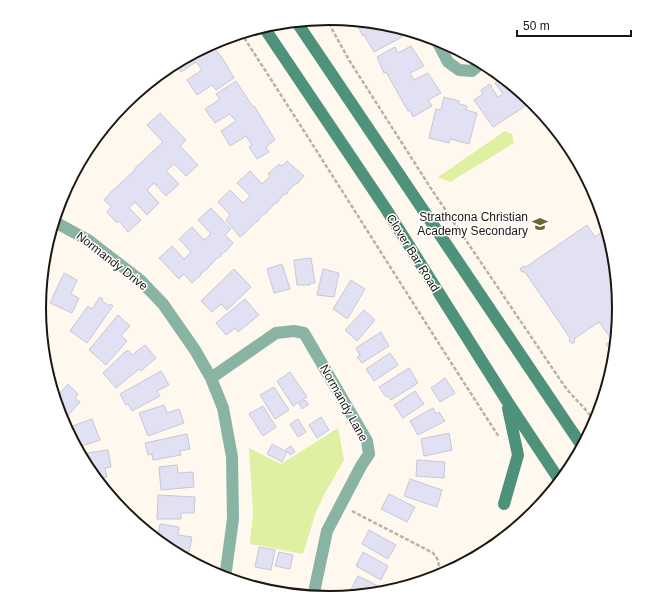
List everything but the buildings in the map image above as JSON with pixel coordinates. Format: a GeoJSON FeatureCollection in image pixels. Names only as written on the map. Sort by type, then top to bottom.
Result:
{"type":"FeatureCollection","features":[{"type":"Feature","properties":{"kind":"main road"},"geometry":{"type":"LineString","coordinates":[[299,27],[578,441]]}},
{"type":"Feature","properties":{"kind":"main road","name":"Clover Bar Road"},"geometry":{"type":"LineString","coordinates":[[267,32],[386,209],[507,401],[556,475]]}},
{"type":"Feature","properties":{"kind":"main road"},"geometry":{"type":"LineString","coordinates":[[504,504],[518,455],[507,401]]}},
{"type":"Feature","properties":{"kind":"street"},"geometry":{"type":"LineString","coordinates":[[441,49],[448,62],[459,70],[472,71],[476,67]]}},
{"type":"Feature","properties":{"kind":"street","name":"Normandy Drive"},"geometry":{"type":"LineString","coordinates":[[59,224],[88,240],[140,280],[163,304],[195,350],[211,378],[223,408],[232,457],[233,519],[226,571]]}},
{"type":"Feature","properties":{"kind":"street","name":"Normandy Lane"},"geometry":{"type":"LineString","coordinates":[[211,378],[276,333],[294,330],[304,332],[367,441],[369,454],[361,466],[327,531],[314,590]]}},
{"type":"Feature","properties":{"kind":"path"},"geometry":{"type":"LineString","coordinates":[[330,25],[349,60],[430,187],[563,384],[575,400],[583,406],[590,416]]}},
{"type":"Feature","properties":{"kind":"path"},"geometry":{"type":"LineString","coordinates":[[244,38],[298,120],[376,247],[500,438]]}},
{"type":"Feature","properties":{"kind":"path"},"geometry":{"type":"LineString","coordinates":[[351,510],[433,553],[438,558],[438,569]]}},
{"type":"Feature","properties":{"kind":"green space"},"geometry":{"type":"Polygon","coordinates":[[[505,131],[512,134],[514,143],[450,182],[438,177],[505,131]]]}},
{"type":"Feature","properties":{"kind":"green space"},"geometry":{"type":"Polygon","coordinates":[[[338,428],[344,460],[316,512],[303,554],[250,544],[253,512],[249,448],[281,464],[338,428]]]}},
{"type":"Feature","properties":{"kind":"place","name":"Strathcona Christian Academy Secondary"},"geometry":{"type":"Point","coordinates":[540,224]}}]}
